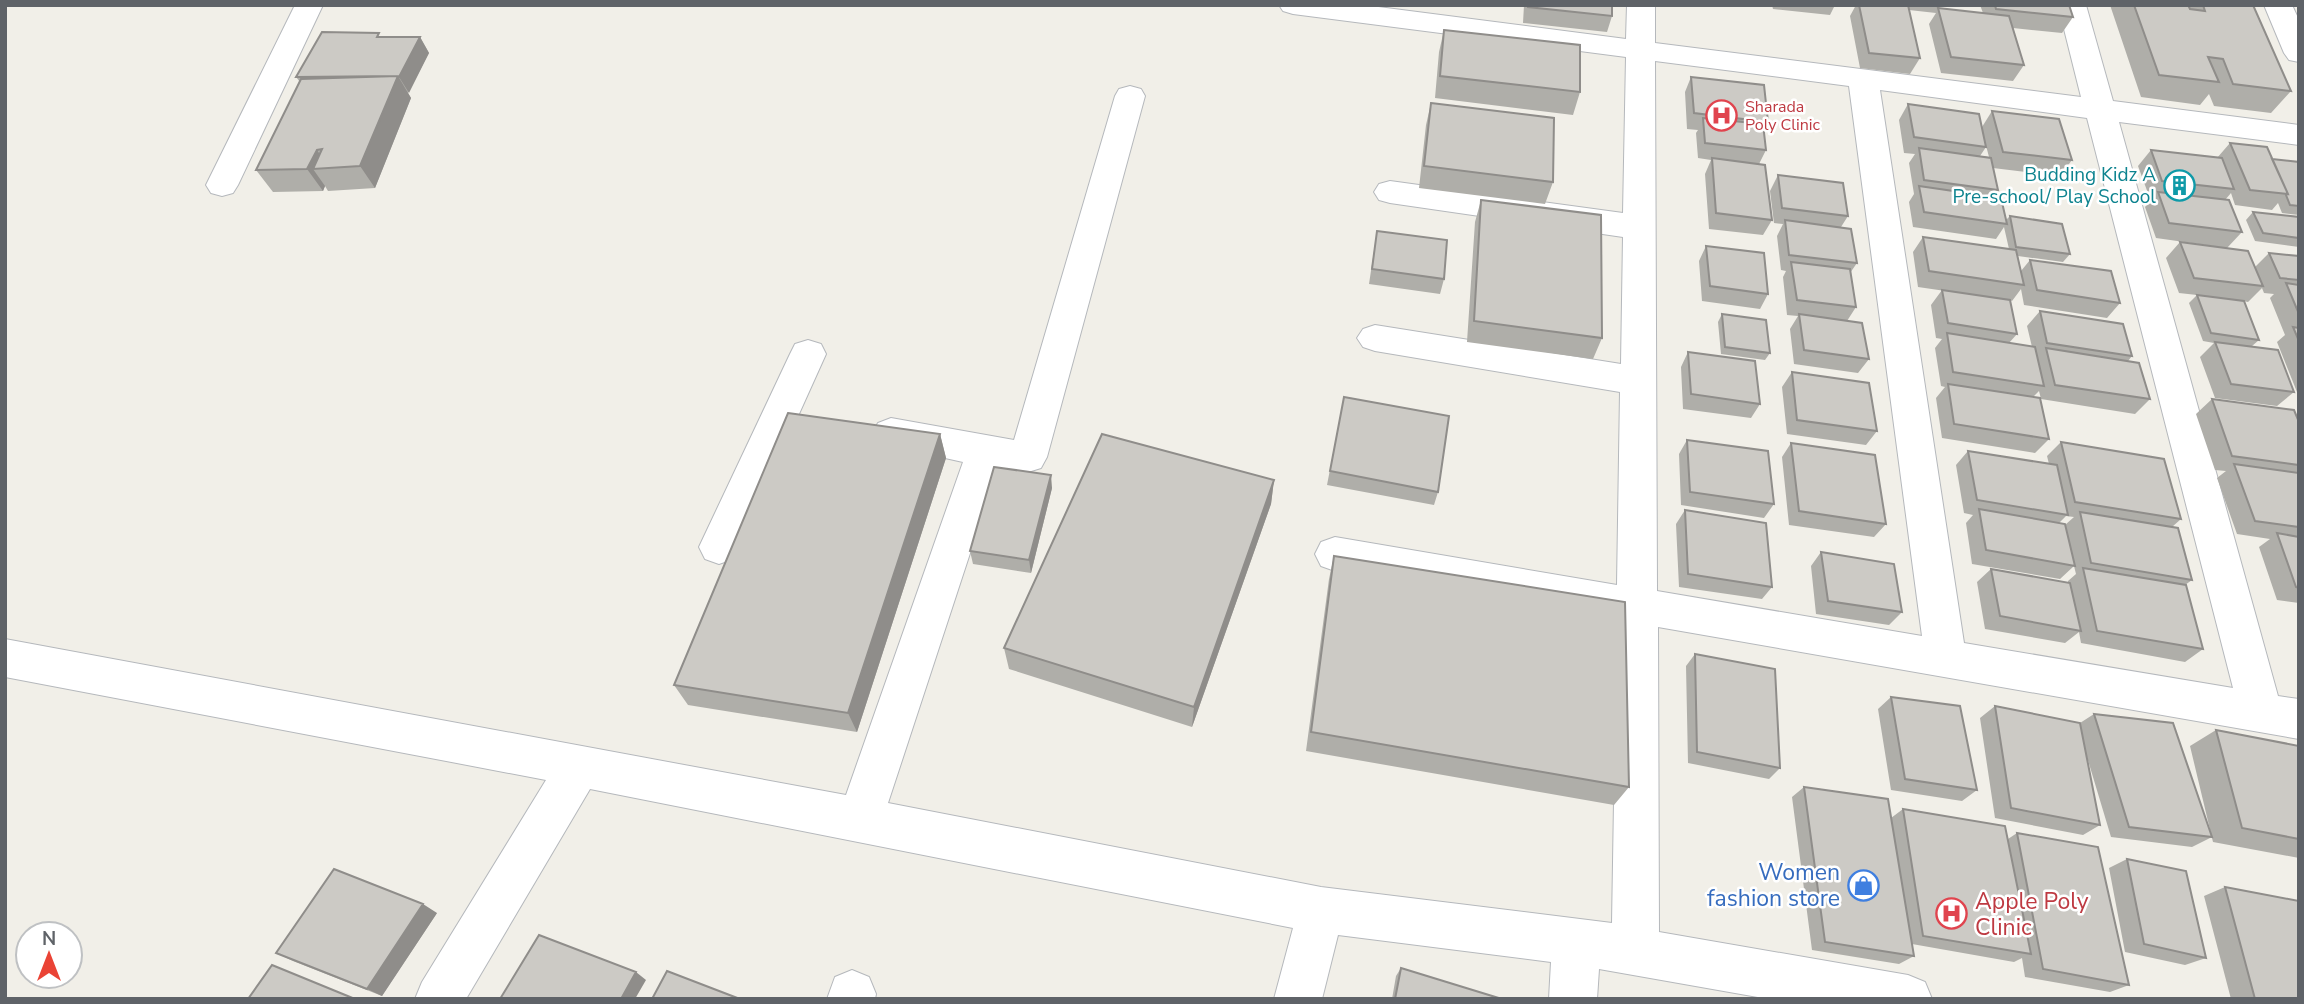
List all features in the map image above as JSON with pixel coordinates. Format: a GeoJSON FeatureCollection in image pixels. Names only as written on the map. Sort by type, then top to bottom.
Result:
{"type":"FeatureCollection","features":[{"type":"Feature","properties":{"kind":"street"},"geometry":{"type":"LineString","coordinates":[[222,186],[309,5]]}},
{"type":"Feature","properties":{"kind":"street"},"geometry":{"type":"LineString","coordinates":[[1635,950],[1641,5]]}},
{"type":"Feature","properties":{"kind":"street"},"geometry":{"type":"LineString","coordinates":[[1335,554],[2280,716],[2100,110],[2072,5]]}},
{"type":"Feature","properties":{"kind":"street"},"geometry":{"type":"LineString","coordinates":[[2278,5],[2299,53]]}},
{"type":"Feature","properties":{"kind":"street"},"geometry":{"type":"LineString","coordinates":[[1302,6],[2299,135]]}},
{"type":"Feature","properties":{"kind":"street"},"geometry":{"type":"LineString","coordinates":[[1863,79],[1945,659]]}},
{"type":"Feature","properties":{"kind":"street"},"geometry":{"type":"LineString","coordinates":[[863,428],[1028,457],[1130,96]]}},
{"type":"Feature","properties":{"kind":"street"},"geometry":{"type":"LineString","coordinates":[[1390,192],[1639,227]]}},
{"type":"Feature","properties":{"kind":"street"},"geometry":{"type":"LineString","coordinates":[[1375,338],[1638,382]]}},
{"type":"Feature","properties":{"kind":"street"},"geometry":{"type":"LineString","coordinates":[[719,547],[796,416],[808,355]]}},
{"type":"Feature","properties":{"kind":"street"},"geometry":{"type":"LineString","coordinates":[[860,819],[985,450]]}},
{"type":"Feature","properties":{"kind":"street"},"geometry":{"type":"LineString","coordinates":[[5,658],[860,819],[1321,910],[1576,941],[1857,994],[1908,999]]}},
{"type":"Feature","properties":{"kind":"street"},"geometry":{"type":"LineString","coordinates":[[439,999],[579,766]]}},
{"type":"Feature","properties":{"kind":"street"},"geometry":{"type":"LineString","coordinates":[[1298,999],[1321,910]]}},
{"type":"Feature","properties":{"kind":"street"},"geometry":{"type":"LineString","coordinates":[[1573,999],[1576,941]]}},
{"type":"Feature","properties":{"kind":"building"},"geometry":{"type":"Polygon","coordinates":[[[1612,5],[1612,16],[1528,7],[1612,5]]]}},
{"type":"Feature","properties":{"kind":"building"},"geometry":{"type":"Polygon","coordinates":[[[1859,5],[1908,5],[1920,58],[1869,53],[1859,5]]]}},
{"type":"Feature","properties":{"kind":"building"},"geometry":{"type":"Polygon","coordinates":[[[1995,5],[2069,5],[2073,17],[1996,9],[1995,5]]]}},
{"type":"Feature","properties":{"kind":"building"},"geometry":{"type":"Polygon","coordinates":[[[2134,5],[2188,5],[2190,9],[2205,11],[2203,5],[2253,5],[2291,91],[2233,84],[2223,59],[2208,57],[2219,82],[2159,75],[2134,5]]]}},
{"type":"Feature","properties":{"kind":"building"},"geometry":{"type":"Polygon","coordinates":[[[1938,8],[2009,16],[2024,65],[1951,57],[1938,8]]]}},
{"type":"Feature","properties":{"kind":"building"},"geometry":{"type":"Polygon","coordinates":[[[1444,30],[1580,45],[1580,92],[1440,76],[1444,30]]]}},
{"type":"Feature","properties":{"kind":"building"},"geometry":{"type":"Polygon","coordinates":[[[322,32],[379,33],[377,37],[420,37],[399,77],[296,77],[322,32]]]}},
{"type":"Feature","properties":{"kind":"building"},"geometry":{"type":"Polygon","coordinates":[[[398,76],[360,166],[313,169],[322,149],[317,150],[307,169],[256,170],[301,79],[398,76]]]}},
{"type":"Feature","properties":{"kind":"building"},"geometry":{"type":"Polygon","coordinates":[[[1691,77],[1764,85],[1768,122],[1694,113],[1691,77]]]}},
{"type":"Feature","properties":{"kind":"building"},"geometry":{"type":"Polygon","coordinates":[[[1431,103],[1554,118],[1553,182],[1424,166],[1431,103]]]}},
{"type":"Feature","properties":{"kind":"building"},"geometry":{"type":"Polygon","coordinates":[[[1908,104],[1979,114],[1986,147],[1914,137],[1908,104]]]}},
{"type":"Feature","properties":{"kind":"building"},"geometry":{"type":"Polygon","coordinates":[[[1992,111],[2059,119],[2072,160],[2003,152],[1992,111]]]}},
{"type":"Feature","properties":{"kind":"building"},"geometry":{"type":"Polygon","coordinates":[[[1703,118],[1763,124],[1766,150],[1705,143],[1703,118]]]}},
{"type":"Feature","properties":{"kind":"building"},"geometry":{"type":"Polygon","coordinates":[[[2230,143],[2267,147],[2288,194],[2250,190],[2230,143]]]}},
{"type":"Feature","properties":{"kind":"building"},"geometry":{"type":"Polygon","coordinates":[[[1919,148],[1991,158],[1998,190],[1924,180],[1919,148]]]}},
{"type":"Feature","properties":{"kind":"building"},"geometry":{"type":"Polygon","coordinates":[[[2151,150],[2222,158],[2234,189],[2162,181],[2151,150]]]}},
{"type":"Feature","properties":{"kind":"building"},"geometry":{"type":"Polygon","coordinates":[[[1712,158],[1765,165],[1772,220],[1716,213],[1712,158]]]}},
{"type":"Feature","properties":{"kind":"building"},"geometry":{"type":"Polygon","coordinates":[[[2272,159],[2299,162],[2299,206],[2290,205],[2286,195],[2288,194],[2272,159]]]}},
{"type":"Feature","properties":{"kind":"building"},"geometry":{"type":"Polygon","coordinates":[[[1778,175],[1843,183],[1848,216],[1782,208],[1778,175]]]}},
{"type":"Feature","properties":{"kind":"building"},"geometry":{"type":"Polygon","coordinates":[[[1919,186],[2001,198],[2007,224],[1924,212],[1919,186]]]}},
{"type":"Feature","properties":{"kind":"building"},"geometry":{"type":"Polygon","coordinates":[[[2158,192],[2229,200],[2242,232],[2169,223],[2158,192]]]}},
{"type":"Feature","properties":{"kind":"building"},"geometry":{"type":"Polygon","coordinates":[[[1481,200],[1601,215],[1602,338],[1474,321],[1481,200]]]}},
{"type":"Feature","properties":{"kind":"building"},"geometry":{"type":"Polygon","coordinates":[[[2253,212],[2299,217],[2299,238],[2263,233],[2253,212]]]}},
{"type":"Feature","properties":{"kind":"building"},"geometry":{"type":"Polygon","coordinates":[[[2010,216],[2062,224],[2070,254],[2016,247],[2010,216]]]}},
{"type":"Feature","properties":{"kind":"building"},"geometry":{"type":"Polygon","coordinates":[[[1785,220],[1851,229],[1857,263],[1789,255],[1785,220]]]}},
{"type":"Feature","properties":{"kind":"building"},"geometry":{"type":"Polygon","coordinates":[[[1377,231],[1447,240],[1444,279],[1372,269],[1377,231]]]}},
{"type":"Feature","properties":{"kind":"building"},"geometry":{"type":"Polygon","coordinates":[[[1923,237],[2016,250],[2024,285],[1929,271],[1923,237]]]}},
{"type":"Feature","properties":{"kind":"building"},"geometry":{"type":"Polygon","coordinates":[[[2180,242],[2248,251],[2263,286],[2194,278],[2180,242]]]}},
{"type":"Feature","properties":{"kind":"building"},"geometry":{"type":"Polygon","coordinates":[[[1706,246],[1764,253],[1768,294],[1710,286],[1706,246]]]}},
{"type":"Feature","properties":{"kind":"building"},"geometry":{"type":"Polygon","coordinates":[[[2269,253],[2299,256],[2299,280],[2280,278],[2269,253]]]}},
{"type":"Feature","properties":{"kind":"building"},"geometry":{"type":"Polygon","coordinates":[[[2030,260],[2111,271],[2120,303],[2037,290],[2030,260]]]}},
{"type":"Feature","properties":{"kind":"building"},"geometry":{"type":"Polygon","coordinates":[[[1791,262],[1850,269],[1856,307],[1797,300],[1791,262]]]}},
{"type":"Feature","properties":{"kind":"building"},"geometry":{"type":"Polygon","coordinates":[[[2286,283],[2299,285],[2299,314],[2286,283]]]}},
{"type":"Feature","properties":{"kind":"building"},"geometry":{"type":"Polygon","coordinates":[[[1942,290],[2010,300],[2017,334],[1948,323],[1942,290]]]}},
{"type":"Feature","properties":{"kind":"building"},"geometry":{"type":"Polygon","coordinates":[[[2197,295],[2244,301],[2259,340],[2211,333],[2197,295]]]}},
{"type":"Feature","properties":{"kind":"building"},"geometry":{"type":"Polygon","coordinates":[[[2040,311],[2123,324],[2132,356],[2047,343],[2040,311]]]}},
{"type":"Feature","properties":{"kind":"building"},"geometry":{"type":"Polygon","coordinates":[[[1722,314],[1766,320],[1770,353],[1725,347],[1722,314]]]}},
{"type":"Feature","properties":{"kind":"building"},"geometry":{"type":"Polygon","coordinates":[[[1799,314],[1862,323],[1869,359],[1804,350],[1799,314]]]}},
{"type":"Feature","properties":{"kind":"building"},"geometry":{"type":"Polygon","coordinates":[[[2293,327],[2299,328],[2299,341],[2293,327]]]}},
{"type":"Feature","properties":{"kind":"building"},"geometry":{"type":"Polygon","coordinates":[[[1947,333],[2035,347],[2044,386],[1953,372],[1947,333]]]}},
{"type":"Feature","properties":{"kind":"building"},"geometry":{"type":"Polygon","coordinates":[[[2215,342],[2278,350],[2294,392],[2231,384],[2215,342]]]}},
{"type":"Feature","properties":{"kind":"building"},"geometry":{"type":"Polygon","coordinates":[[[2046,348],[2139,363],[2150,399],[2055,385],[2046,348]]]}},
{"type":"Feature","properties":{"kind":"building"},"geometry":{"type":"Polygon","coordinates":[[[1688,352],[1755,361],[1760,404],[1691,394],[1688,352]]]}},
{"type":"Feature","properties":{"kind":"building"},"geometry":{"type":"Polygon","coordinates":[[[1792,372],[1869,383],[1877,431],[1797,420],[1792,372]]]}},
{"type":"Feature","properties":{"kind":"building"},"geometry":{"type":"Polygon","coordinates":[[[1948,384],[2040,398],[2049,439],[1954,424],[1948,384]]]}},
{"type":"Feature","properties":{"kind":"building"},"geometry":{"type":"Polygon","coordinates":[[[1344,397],[1449,416],[1438,492],[1330,471],[1344,397]]]}},
{"type":"Feature","properties":{"kind":"building"},"geometry":{"type":"Polygon","coordinates":[[[2212,399],[2294,410],[2299,422],[2299,465],[2232,456],[2212,399]]]}},
{"type":"Feature","properties":{"kind":"building"},"geometry":{"type":"Polygon","coordinates":[[[788,413],[940,434],[848,713],[674,685],[788,413]]]}},
{"type":"Feature","properties":{"kind":"building"},"geometry":{"type":"Polygon","coordinates":[[[1102,434],[1274,480],[1194,707],[1004,648],[1102,434]]]}},
{"type":"Feature","properties":{"kind":"building"},"geometry":{"type":"Polygon","coordinates":[[[1687,440],[1768,451],[1774,504],[1690,492],[1687,440]]]}},
{"type":"Feature","properties":{"kind":"building"},"geometry":{"type":"Polygon","coordinates":[[[2061,442],[2164,459],[2181,519],[2075,502],[2061,442]]]}},
{"type":"Feature","properties":{"kind":"building"},"geometry":{"type":"Polygon","coordinates":[[[1791,443],[1875,455],[1886,524],[1799,511],[1791,443]]]}},
{"type":"Feature","properties":{"kind":"building"},"geometry":{"type":"Polygon","coordinates":[[[1968,451],[2057,465],[2068,515],[1977,500],[1968,451]]]}},
{"type":"Feature","properties":{"kind":"building"},"geometry":{"type":"Polygon","coordinates":[[[2234,464],[2299,473],[2299,527],[2255,521],[2234,464]]]}},
{"type":"Feature","properties":{"kind":"building"},"geometry":{"type":"Polygon","coordinates":[[[994,467],[1051,475],[1029,560],[970,551],[994,467]]]}},
{"type":"Feature","properties":{"kind":"building"},"geometry":{"type":"Polygon","coordinates":[[[1979,509],[2065,524],[2075,566],[1986,550],[1979,509]]]}},
{"type":"Feature","properties":{"kind":"building"},"geometry":{"type":"Polygon","coordinates":[[[1685,510],[1766,523],[1772,587],[1688,574],[1685,510]]]}},
{"type":"Feature","properties":{"kind":"building"},"geometry":{"type":"Polygon","coordinates":[[[2080,512],[2178,528],[2192,580],[2091,563],[2080,512]]]}},
{"type":"Feature","properties":{"kind":"building"},"geometry":{"type":"Polygon","coordinates":[[[2277,533],[2299,537],[2299,588],[2296,587],[2277,533]]]}},
{"type":"Feature","properties":{"kind":"building"},"geometry":{"type":"Polygon","coordinates":[[[1821,552],[1894,564],[1902,612],[1828,601],[1821,552]]]}},
{"type":"Feature","properties":{"kind":"building"},"geometry":{"type":"Polygon","coordinates":[[[1334,556],[1625,602],[1629,787],[1311,732],[1334,556]]]}},
{"type":"Feature","properties":{"kind":"building"},"geometry":{"type":"Polygon","coordinates":[[[2083,568],[2186,585],[2203,649],[2097,631],[2083,568]]]}},
{"type":"Feature","properties":{"kind":"building"},"geometry":{"type":"Polygon","coordinates":[[[1991,569],[2070,583],[2081,631],[2000,616],[1991,569]]]}},
{"type":"Feature","properties":{"kind":"building"},"geometry":{"type":"Polygon","coordinates":[[[1695,654],[1775,669],[1780,768],[1697,752],[1695,654]]]}},
{"type":"Feature","properties":{"kind":"building"},"geometry":{"type":"Polygon","coordinates":[[[1891,697],[1960,706],[1977,790],[1905,779],[1891,697]]]}},
{"type":"Feature","properties":{"kind":"building"},"geometry":{"type":"Polygon","coordinates":[[[1995,706],[2080,723],[2100,825],[2011,808],[1995,706]]]}},
{"type":"Feature","properties":{"kind":"building"},"geometry":{"type":"Polygon","coordinates":[[[2094,714],[2173,723],[2212,837],[2129,827],[2094,714]]]}},
{"type":"Feature","properties":{"kind":"building"},"geometry":{"type":"Polygon","coordinates":[[[2216,730],[2299,746],[2299,839],[2242,828],[2216,730]]]}},
{"type":"Feature","properties":{"kind":"building"},"geometry":{"type":"Polygon","coordinates":[[[1804,787],[1888,799],[1914,956],[1825,942],[1804,787]]]}},
{"type":"Feature","properties":{"kind":"building"},"geometry":{"type":"Polygon","coordinates":[[[1903,809],[2005,826],[2031,954],[1923,936],[1903,809]]]}},
{"type":"Feature","properties":{"kind":"building"},"geometry":{"type":"Polygon","coordinates":[[[2017,833],[2098,847],[2129,985],[2043,969],[2017,833]]]}},
{"type":"Feature","properties":{"kind":"building"},"geometry":{"type":"Polygon","coordinates":[[[2127,859],[2186,871],[2206,958],[2144,944],[2127,859]]]}},
{"type":"Feature","properties":{"kind":"building"},"geometry":{"type":"Polygon","coordinates":[[[334,869],[423,904],[367,989],[276,953],[334,869]]]}},
{"type":"Feature","properties":{"kind":"building"},"geometry":{"type":"Polygon","coordinates":[[[2225,887],[2299,901],[2299,999],[2255,999],[2225,887]]]}},
{"type":"Feature","properties":{"kind":"building"},"geometry":{"type":"Polygon","coordinates":[[[539,935],[636,972],[621,999],[500,999],[539,935]]]}},
{"type":"Feature","properties":{"kind":"building"},"geometry":{"type":"Polygon","coordinates":[[[272,965],[355,999],[248,999],[272,965]]]}},
{"type":"Feature","properties":{"kind":"building"},"geometry":{"type":"Polygon","coordinates":[[[1401,968],[1502,999],[1395,999],[1401,968]]]}},
{"type":"Feature","properties":{"kind":"building"},"geometry":{"type":"Polygon","coordinates":[[[667,971],[740,999],[652,999],[667,971]]]}},
{"type":"Feature","properties":{"kind":"place","name":"Sharada Poly Clinic"},"geometry":{"type":"Point","coordinates":[1722,115]}},
{"type":"Feature","properties":{"kind":"place","name":"Budding Kidz A Pre-school/ Play School"},"geometry":{"type":"Point","coordinates":[2179,185]}},
{"type":"Feature","properties":{"kind":"place","name":"Women fashion store"},"geometry":{"type":"Point","coordinates":[1863,885]}},
{"type":"Feature","properties":{"kind":"place","name":"Apple Poly Clinic"},"geometry":{"type":"Point","coordinates":[1952,914]}}]}
